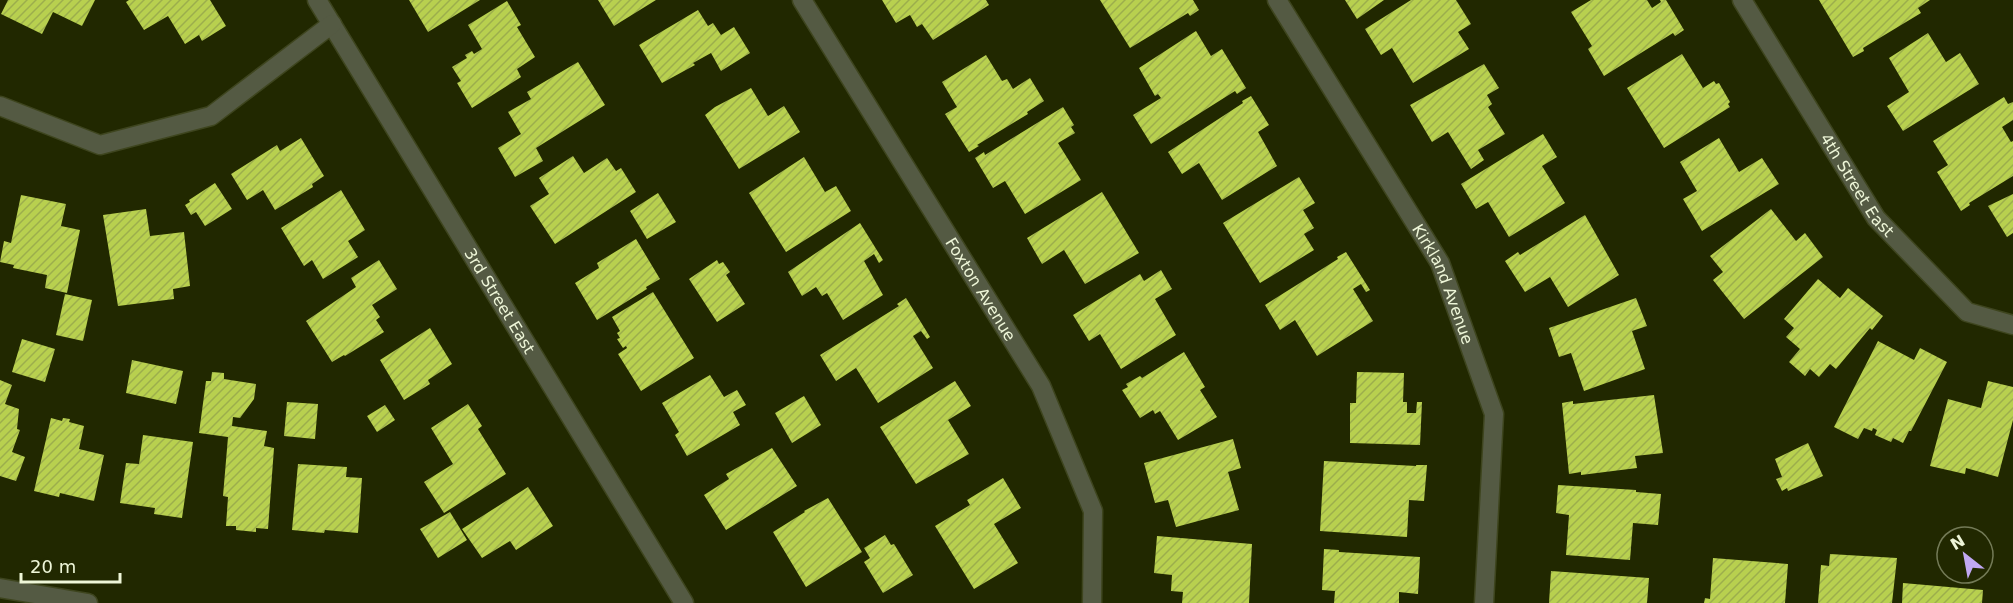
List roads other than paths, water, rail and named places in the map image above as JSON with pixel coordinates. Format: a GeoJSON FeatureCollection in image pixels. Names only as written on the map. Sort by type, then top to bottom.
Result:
{"type":"FeatureCollection","features":[{"type":"Feature","properties":{"kind":"street","name":"3rd Street East"},"geometry":{"type":"LineString","coordinates":[[317,0],[684,603]]}},
{"type":"Feature","properties":{"kind":"street","name":"Foxton Avenue"},"geometry":{"type":"LineString","coordinates":[[802,0],[1041,386],[1093,511],[1092,603]]}},
{"type":"Feature","properties":{"kind":"street","name":"Kirkland Avenue"},"geometry":{"type":"LineString","coordinates":[[1276,0],[1440,263],[1494,414],[1484,603]]}},
{"type":"Feature","properties":{"kind":"street","name":"4th Street East"},"geometry":{"type":"LineString","coordinates":[[1742,0],[1876,218],[1967,312],[2013,325]]}},
{"type":"Feature","properties":{"kind":"street"},"geometry":{"type":"LineString","coordinates":[[0,106],[100,145],[211,116],[332,24]]}},
{"type":"Feature","properties":{"kind":"street"},"geometry":{"type":"LineString","coordinates":[[0,588],[88,603]]}}]}
